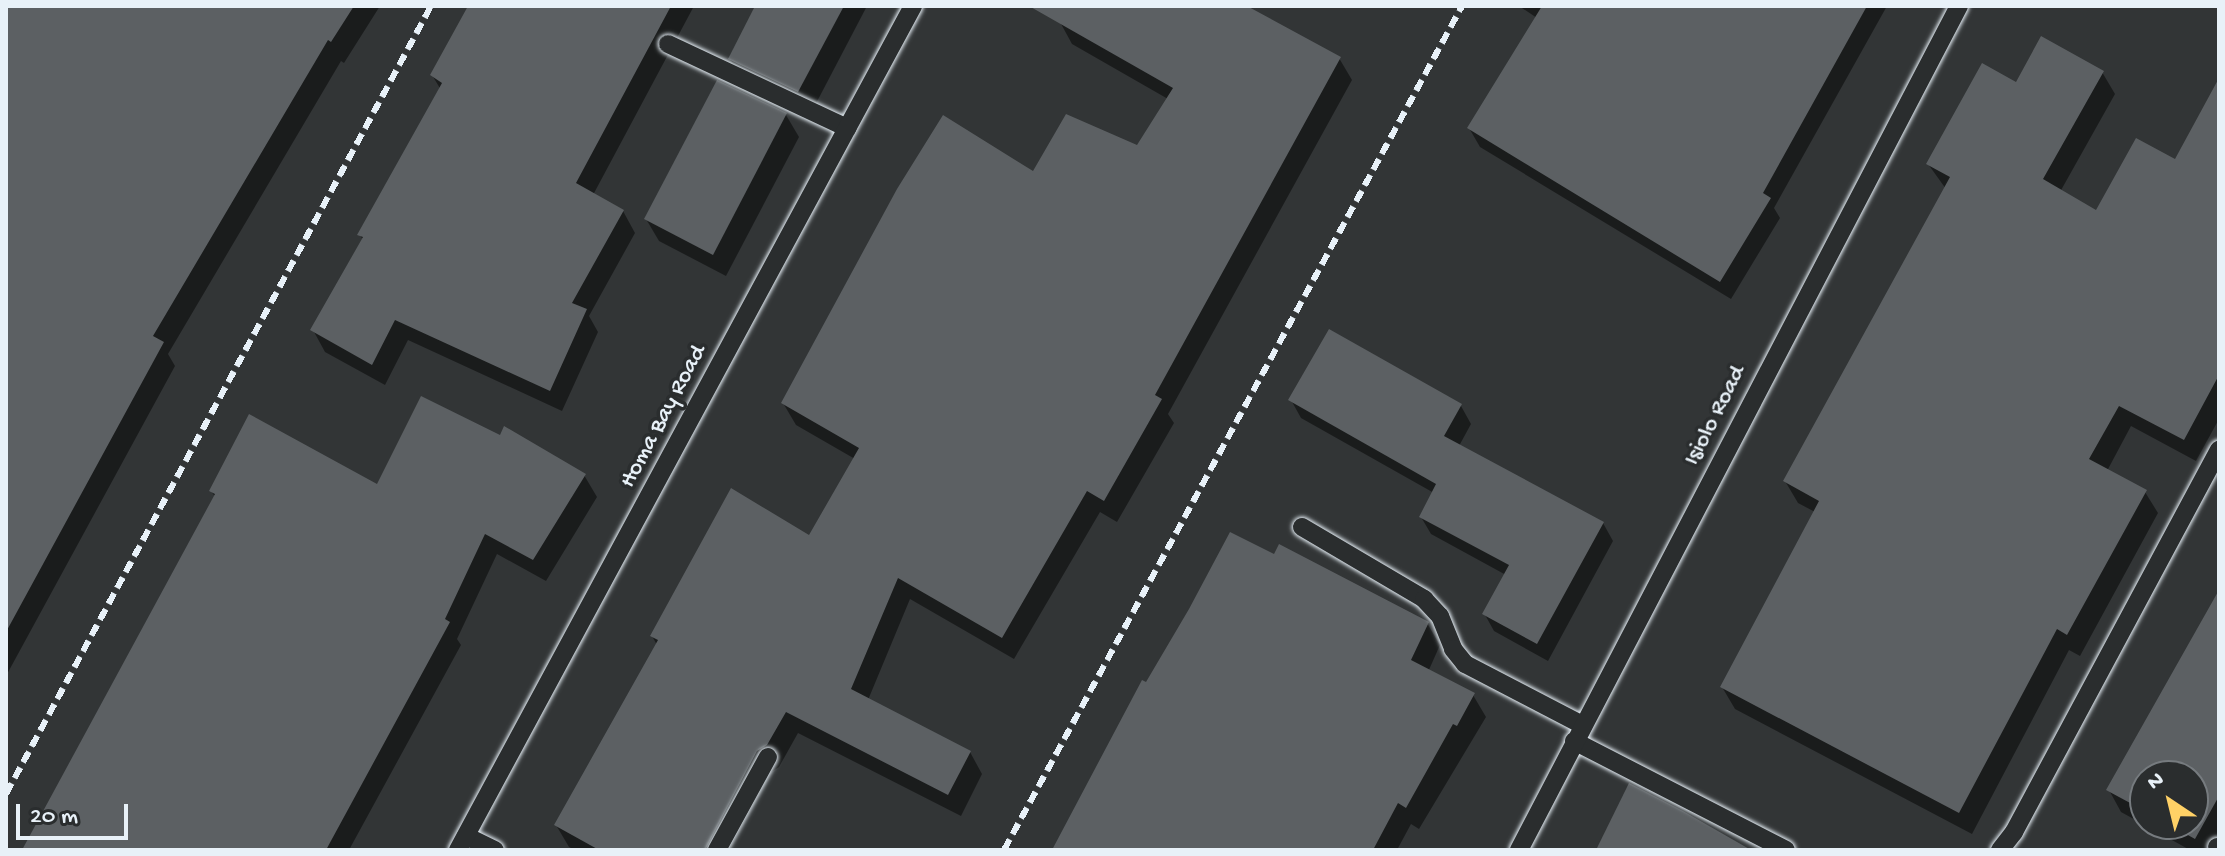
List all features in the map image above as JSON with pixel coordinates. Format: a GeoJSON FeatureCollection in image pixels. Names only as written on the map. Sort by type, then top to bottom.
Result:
{"type":"FeatureCollection","features":[{"type":"Feature","properties":{"kind":"lane","name":"Homa Bay Road"},"geometry":{"type":"LineString","coordinates":[[462,843],[913,6]]}},
{"type":"Feature","properties":{"kind":"lane","name":"Isiolo Road"},"geometry":{"type":"LineString","coordinates":[[1519,850],[1959,6]]}},
{"type":"Feature","properties":{"kind":"lane"},"geometry":{"type":"LineString","coordinates":[[668,44],[847,128]]}},
{"type":"Feature","properties":{"kind":"lane"},"geometry":{"type":"LineString","coordinates":[[2000,850],[2014,832],[2219,449]]}},
{"type":"Feature","properties":{"kind":"lane"},"geometry":{"type":"LineString","coordinates":[[1302,527],[1424,599],[1440,616],[1453,649],[1465,664],[1578,733],[1786,850]]}},
{"type":"Feature","properties":{"kind":"lane"},"geometry":{"type":"LineString","coordinates":[[717,850],[768,757]]}},
{"type":"Feature","properties":{"kind":"lane"},"geometry":{"type":"LineString","coordinates":[[462,843],[495,850]]}},
{"type":"Feature","properties":{"kind":"building"},"geometry":{"type":"Polygon","coordinates":[[[6,6],[354,6],[331,42],[328,40],[153,336],[164,342],[6,632],[6,6]]]}},
{"type":"Feature","properties":{"kind":"building"},"geometry":{"type":"Polygon","coordinates":[[[468,6],[671,6],[576,183],[624,210],[572,303],[587,309],[550,391],[395,320],[372,365],[310,330],[363,237],[357,235],[442,83],[430,75],[468,6]]]}},
{"type":"Feature","properties":{"kind":"building"},"geometry":{"type":"Polygon","coordinates":[[[755,6],[844,6],[798,92],[728,59],[755,6]]]}},
{"type":"Feature","properties":{"kind":"building"},"geometry":{"type":"Polygon","coordinates":[[[1029,6],[1247,6],[1341,57],[1155,395],[1162,399],[1104,501],[1087,491],[1002,638],[898,578],[851,689],[971,751],[948,795],[786,712],[767,745],[757,751],[705,850],[599,850],[554,825],[658,640],[650,636],[731,488],[809,535],[859,448],[781,403],[897,189],[943,115],[1033,171],[1066,114],[1137,145],[1173,88],[1029,6]]]}},
{"type":"Feature","properties":{"kind":"building"},"geometry":{"type":"Polygon","coordinates":[[[1542,6],[1867,6],[1763,193],[1771,198],[1720,282],[1467,128],[1542,6]]]}},
{"type":"Feature","properties":{"kind":"building"},"geometry":{"type":"Polygon","coordinates":[[[2041,36],[2104,71],[2043,179],[2096,210],[2136,138],[2175,159],[2219,78],[2219,375],[2184,440],[2119,406],[2089,459],[2147,490],[2067,635],[2057,629],[1959,813],[1720,687],[1819,501],[1783,481],[1950,177],[1926,164],[1982,63],[2016,82],[2041,36]]]}},
{"type":"Feature","properties":{"kind":"building"},"geometry":{"type":"Polygon","coordinates":[[[717,80],[787,113],[713,255],[644,219],[717,80]]]}},
{"type":"Feature","properties":{"kind":"building"},"geometry":{"type":"Polygon","coordinates":[[[1329,329],[1462,404],[1444,436],[1604,522],[1537,644],[1482,614],[1509,565],[1419,517],[1436,484],[1288,400],[1329,329]]]}},
{"type":"Feature","properties":{"kind":"building"},"geometry":{"type":"Polygon","coordinates":[[[421,396],[500,435],[504,426],[586,474],[533,560],[485,534],[445,619],[450,622],[326,850],[22,850],[215,494],[209,491],[249,414],[377,484],[421,396]]]}},
{"type":"Feature","properties":{"kind":"building"},"geometry":{"type":"Polygon","coordinates":[[[1230,532],[1274,554],[1279,544],[1429,622],[1411,660],[1475,693],[1457,726],[1453,724],[1406,808],[1398,803],[1373,850],[1052,850],[1142,680],[1146,682],[1230,532]]]}},
{"type":"Feature","properties":{"kind":"building"},"geometry":{"type":"Polygon","coordinates":[[[2219,590],[2219,796],[2209,814],[2209,760],[2129,760],[2129,802],[2106,790],[2219,590]]]}},
{"type":"Feature","properties":{"kind":"building"},"geometry":{"type":"Polygon","coordinates":[[[1629,783],[1683,811],[1751,850],[1596,850],[1629,783]]]}},
{"type":"Feature","properties":{"kind":"railway"},"geometry":{"type":"LineString","coordinates":[[6,794],[431,6]]}},
{"type":"Feature","properties":{"kind":"railway"},"geometry":{"type":"LineString","coordinates":[[1004,850],[1462,6]]}}]}
